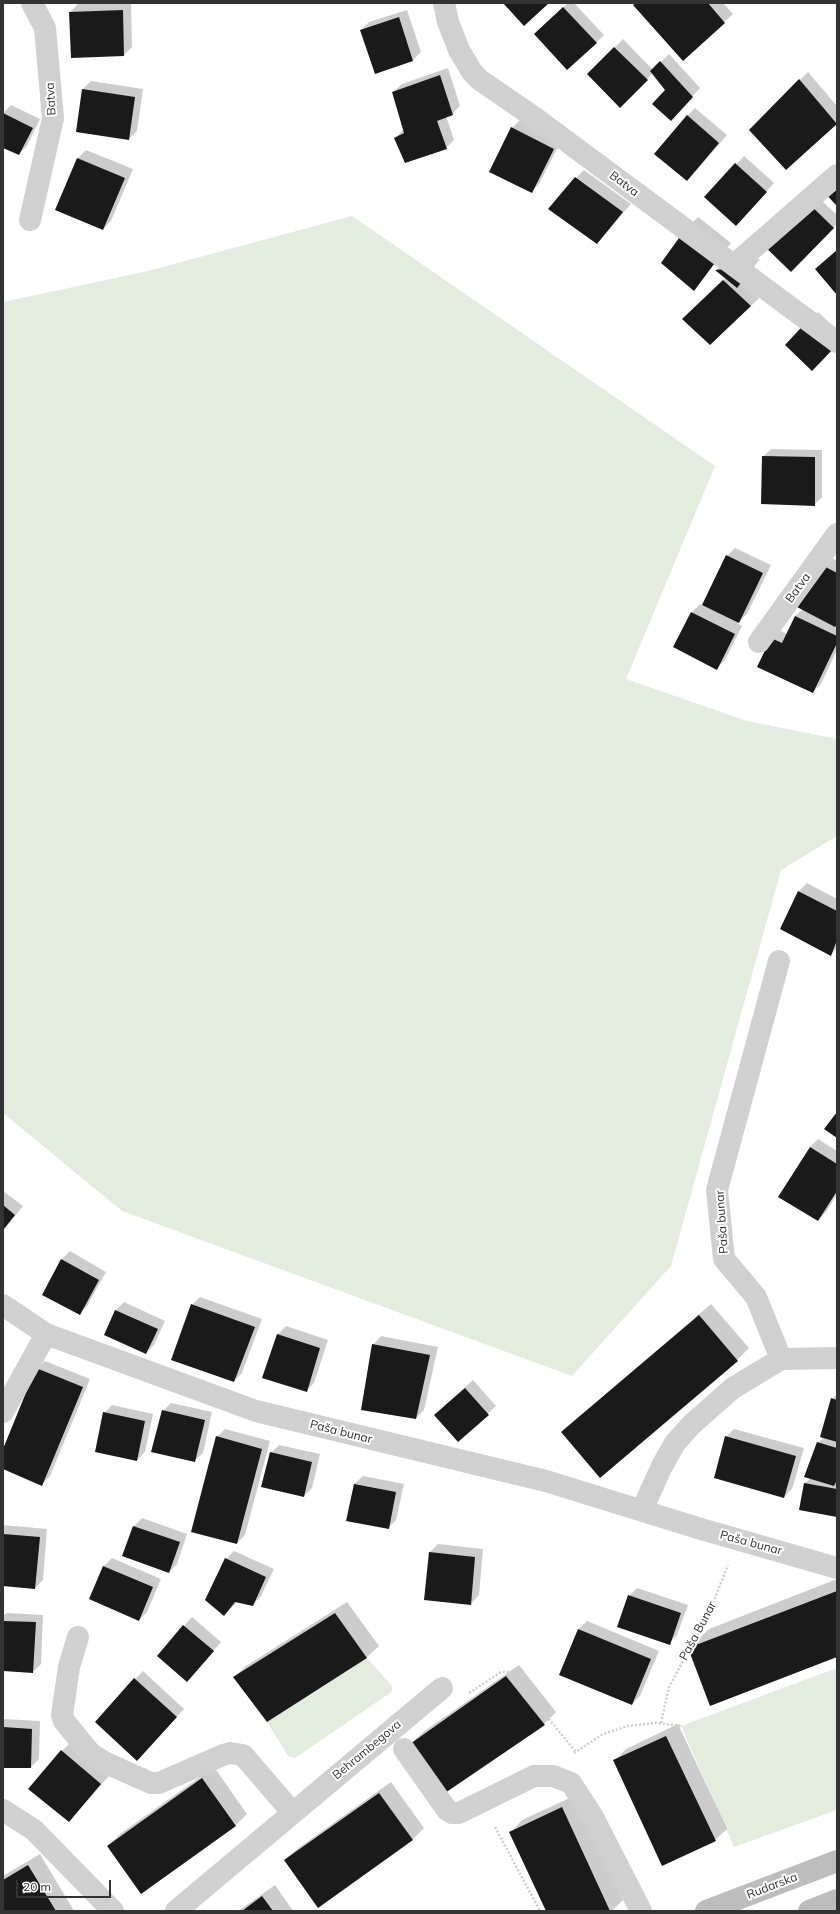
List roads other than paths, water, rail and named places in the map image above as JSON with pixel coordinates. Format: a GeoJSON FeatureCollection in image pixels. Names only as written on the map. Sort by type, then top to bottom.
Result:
{"type":"FeatureCollection","features":[{"type":"Feature","properties":{"kind":"main road","name":"Rudarska"},"geometry":{"type":"LineString","coordinates":[[706,1911],[837,1860]]}},
{"type":"Feature","properties":{"kind":"main road"},"geometry":{"type":"LineString","coordinates":[[809,1911],[837,1900]]}},
{"type":"Feature","properties":{"kind":"street","name":"Batva"},"geometry":{"type":"LineString","coordinates":[[30,220],[53,118],[45,28],[32,3]]}},
{"type":"Feature","properties":{"kind":"street","name":"Batva"},"geometry":{"type":"LineString","coordinates":[[444,3],[448,22],[459,50],[472,72],[480,80],[538,120],[837,342]]}},
{"type":"Feature","properties":{"kind":"street"},"geometry":{"type":"LineString","coordinates":[[734,265],[837,175]]}},
{"type":"Feature","properties":{"kind":"street","name":"Batva"},"geometry":{"type":"LineString","coordinates":[[759,642],[837,534]]}},
{"type":"Feature","properties":{"kind":"street","name":"Paša bunar"},"geometry":{"type":"LineString","coordinates":[[779,961],[718,1190],[724,1259],[756,1297],[781,1359]]}},
{"type":"Feature","properties":{"kind":"street","name":"Paša bunar"},"geometry":{"type":"LineString","coordinates":[[3,1306],[46,1334],[256,1411],[546,1481],[837,1568]]}},
{"type":"Feature","properties":{"kind":"street"},"geometry":{"type":"LineString","coordinates":[[3,1412],[46,1334]]}},
{"type":"Feature","properties":{"kind":"street"},"geometry":{"type":"LineString","coordinates":[[642,1510],[662,1466],[675,1443],[692,1424],[732,1388],[781,1359],[837,1358]]}},
{"type":"Feature","properties":{"kind":"street"},"geometry":{"type":"LineString","coordinates":[[78,1637],[69,1667],[62,1714],[64,1721],[91,1754],[106,1763],[151,1783],[159,1783],[223,1755],[243,1755],[292,1812]]}},
{"type":"Feature","properties":{"kind":"street","name":"Behrambegova"},"geometry":{"type":"LineString","coordinates":[[176,1911],[292,1812],[442,1688]]}},
{"type":"Feature","properties":{"kind":"street","name":"Behrambegova"},"geometry":{"type":"LineString","coordinates":[[404,1749],[449,1812],[459,1813],[527,1778],[541,1774],[553,1776],[571,1783],[593,1817],[641,1911]]}},
{"type":"Feature","properties":{"kind":"street"},"geometry":{"type":"LineString","coordinates":[[3,1810],[34,1830],[113,1911]]}}]}
